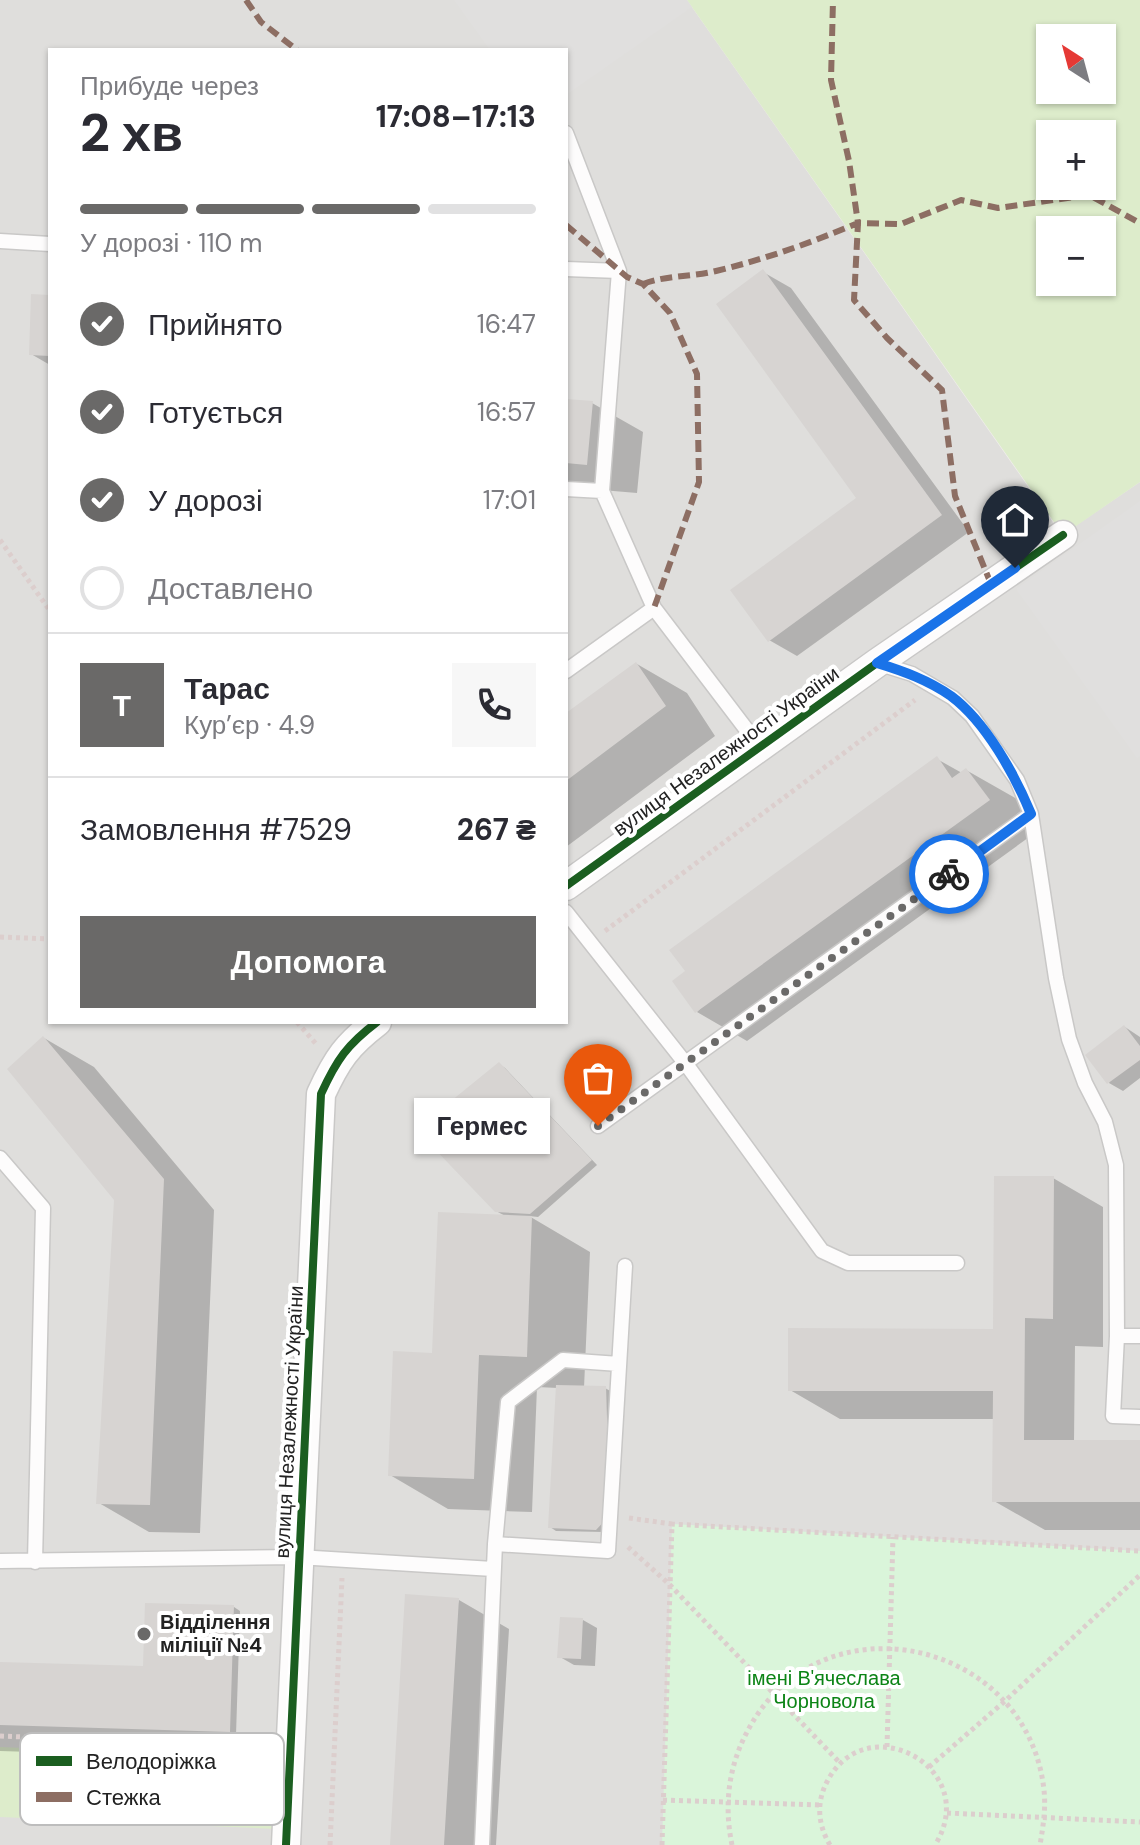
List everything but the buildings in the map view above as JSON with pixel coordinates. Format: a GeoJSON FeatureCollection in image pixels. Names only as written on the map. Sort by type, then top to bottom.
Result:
{"type":"FeatureCollection","features":[{"type":"Feature","properties":{"kind":"street","name":"вулиця Незалежності України"},"geometry":{"type":"LineString","coordinates":[[568,885],[759,746],[1063,535]]}},
{"type":"Feature","properties":{"kind":"street","name":"вулиця Незалежності України"},"geometry":{"type":"LineString","coordinates":[[286,1845],[321,1094],[335,1064],[354,1040],[374,1024]]}},
{"type":"Feature","properties":{"kind":"lane"},"geometry":{"type":"LineString","coordinates":[[568,138],[619,271],[602,491],[654,608],[759,746]]}},
{"type":"Feature","properties":{"kind":"lane"},"geometry":{"type":"LineString","coordinates":[[0,241],[48,244]]}},
{"type":"Feature","properties":{"kind":"lane"},"geometry":{"type":"LineString","coordinates":[[568,269],[619,271]]}},
{"type":"Feature","properties":{"kind":"lane"},"geometry":{"type":"LineString","coordinates":[[568,489],[602,491]]}},
{"type":"Feature","properties":{"kind":"lane"},"geometry":{"type":"LineString","coordinates":[[568,670],[654,608]]}},
{"type":"Feature","properties":{"kind":"lane"},"geometry":{"type":"LineString","coordinates":[[877,663],[912,674],[934,686],[972,716],[1017,780],[1031,814],[1056,978],[1069,1039],[1085,1083],[1105,1122],[1116,1165],[1117,1336],[1113,1416],[1140,1417]]}},
{"type":"Feature","properties":{"kind":"lane"},"geometry":{"type":"LineString","coordinates":[[598,1126],[1031,814]]}},
{"type":"Feature","properties":{"kind":"lane"},"geometry":{"type":"LineString","coordinates":[[568,915],[686,1064],[822,1251],[848,1263],[957,1263]]}},
{"type":"Feature","properties":{"kind":"lane"},"geometry":{"type":"LineString","coordinates":[[0,1158],[43,1208],[35,1562]]}},
{"type":"Feature","properties":{"kind":"lane"},"geometry":{"type":"LineString","coordinates":[[495,1544],[608,1551],[625,1266]]}},
{"type":"Feature","properties":{"kind":"lane"},"geometry":{"type":"LineString","coordinates":[[1117,1336],[1140,1336]]}},
{"type":"Feature","properties":{"kind":"lane"},"geometry":{"type":"LineString","coordinates":[[482,1845],[493,1569],[508,1402],[563,1360],[619,1364]]}},
{"type":"Feature","properties":{"kind":"lane"},"geometry":{"type":"LineString","coordinates":[[0,1561],[298,1557],[493,1569]]}},
{"type":"Feature","properties":{"kind":"path"},"geometry":{"type":"LineString","coordinates":[[0,540],[48,608]]}},
{"type":"Feature","properties":{"kind":"path"},"geometry":{"type":"LineString","coordinates":[[590,943],[934,686]]}},
{"type":"Feature","properties":{"kind":"path"},"geometry":{"type":"LineString","coordinates":[[0,937],[48,939]]}},
{"type":"Feature","properties":{"kind":"path"},"geometry":{"type":"LineString","coordinates":[[610,1523],[1140,1551]]}},
{"type":"Feature","properties":{"kind":"path"},"geometry":{"type":"LineString","coordinates":[[610,1523],[840,1763]]}},
{"type":"Feature","properties":{"kind":"path"},"geometry":{"type":"LineString","coordinates":[[662,1845],[672,1524]]}},
{"type":"Feature","properties":{"kind":"path"},"geometry":{"type":"LineString","coordinates":[[887,1747],[893,1537]]}},
{"type":"Feature","properties":{"kind":"path"},"geometry":{"type":"LineString","coordinates":[[330,1845],[343,1561]]}},
{"type":"Feature","properties":{"kind":"path"},"geometry":{"type":"LineString","coordinates":[[929,1767],[1140,1575]]}},
{"type":"Feature","properties":{"kind":"path"},"geometry":{"type":"LineString","coordinates":[[732,1845],[728,1800],[738,1751],[753,1721],[774,1695],[808,1669],[847,1653],[889,1648],[926,1653],[961,1666],[1005,1701],[1032,1743],[1044,1791],[1045,1817],[1040,1845]]}},
{"type":"Feature","properties":{"kind":"path"},"geometry":{"type":"LineString","coordinates":[[0,1736],[20,1737]]}},
{"type":"Feature","properties":{"kind":"path"},"geometry":{"type":"LineString","coordinates":[[830,1845],[823,1830],[820,1805],[823,1790],[840,1763],[857,1752],[887,1747],[910,1753],[929,1767],[943,1788],[947,1813],[944,1828],[935,1845]]}},
{"type":"Feature","properties":{"kind":"path"},"geometry":{"type":"LineString","coordinates":[[284,1748],[291,1748]]}},
{"type":"Feature","properties":{"kind":"path"},"geometry":{"type":"LineString","coordinates":[[663,1800],[820,1805]]}},
{"type":"Feature","properties":{"kind":"path"},"geometry":{"type":"LineString","coordinates":[[947,1813],[1140,1822]]}},
{"type":"Feature","properties":{"kind":"shaded area"},"geometry":{"type":"Polygon","coordinates":[[[0,0],[687,0],[1062,535],[1140,482],[1140,1845],[0,1845],[0,0]]]}},
{"type":"Feature","properties":{"kind":"shaded area"},"geometry":{"type":"Polygon","coordinates":[[[454,0],[687,0],[692,7],[568,94],[568,48],[489,48],[454,0]]]}},
{"type":"Feature","properties":{"kind":"shaded area"},"geometry":{"type":"Polygon","coordinates":[[[1140,501],[1140,756],[1137,758],[1016,589],[1140,501]]]}},
{"type":"Feature","properties":{"kind":"green space"},"geometry":{"type":"Polygon","coordinates":[[[687,0],[1140,0],[1140,482],[1063,535],[687,0]]]}},
{"type":"Feature","properties":{"kind":"green space","name":"імені В'ячеслава Чорновола"},"geometry":{"type":"Polygon","coordinates":[[[672,1524],[1140,1551],[1140,1845],[662,1845],[672,1524]]]}},
{"type":"Feature","properties":{"kind":"green space"},"geometry":{"type":"Polygon","coordinates":[[[0,1747],[20,1748],[20,1818],[0,1817],[0,1747]]]}},
{"type":"Feature","properties":{"kind":"green space"},"geometry":{"type":"Polygon","coordinates":[[[185,1825],[277,1825],[277,1829],[185,1825]]]}},
{"type":"Feature","properties":{"kind":"marked path"},"geometry":{"type":"LineString","coordinates":[[246,0],[261,22],[294,48]]}},
{"type":"Feature","properties":{"kind":"marked path"},"geometry":{"type":"LineString","coordinates":[[643,284],[753,261],[858,223],[849,161],[831,80],[833,0]]}},
{"type":"Feature","properties":{"kind":"marked path"},"geometry":{"type":"LineString","coordinates":[[991,584],[955,496],[942,390],[887,338],[854,300],[858,223],[901,224],[961,200],[998,208],[1089,195],[1140,223]]}},
{"type":"Feature","properties":{"kind":"marked path"},"geometry":{"type":"LineString","coordinates":[[568,227],[627,277],[643,284],[670,313],[697,374],[699,482],[654,608]]}},
{"type":"Feature","properties":{"kind":"cycle path"},"geometry":{"type":"LineString","coordinates":[[568,885],[877,663],[1063,535]]}},
{"type":"Feature","properties":{"kind":"cycle path"},"geometry":{"type":"LineString","coordinates":[[286,1845],[321,1094],[344,1054],[375,1024]]}},
{"type":"Feature","properties":{"kind":"way so far"},"geometry":{"type":"LineString","coordinates":[[598,1126],[949,874]]}},
{"type":"Feature","properties":{"kind":"place","name":"Гермес"},"geometry":{"type":"Point","coordinates":[598,1126]}},
{"type":"Feature","properties":{"kind":"place","name":"Відділення міліції №4"},"geometry":{"type":"Point","coordinates":[144,1634]}},
{"type":"Feature","properties":{"kind":"route"},"geometry":{"type":"LineString","coordinates":[[949,874],[1031,814],[1017,780],[972,716],[934,686],[912,674],[877,663],[1015,568]]}}]}
